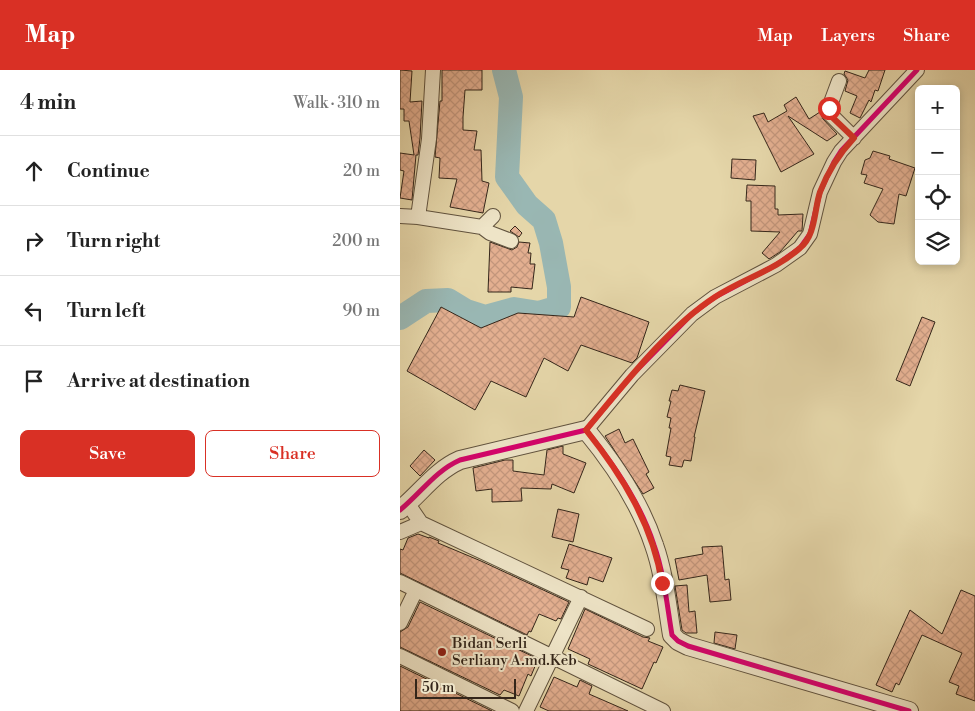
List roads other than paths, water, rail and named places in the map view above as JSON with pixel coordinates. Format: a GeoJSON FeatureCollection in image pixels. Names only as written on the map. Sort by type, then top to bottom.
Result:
{"type":"FeatureCollection","features":[{"type":"Feature","properties":{"kind":"street"},"geometry":{"type":"LineString","coordinates":[[418,217],[429,140],[433,70]]}},
{"type":"Feature","properties":{"kind":"street"},"geometry":{"type":"LineString","coordinates":[[647,629],[421,523],[404,507],[436,475],[447,466],[460,460],[586,430],[632,375],[692,314],[715,297],[776,266],[800,248],[810,234],[820,192],[841,151],[917,70]]}},
{"type":"Feature","properties":{"kind":"street"},"geometry":{"type":"LineString","coordinates":[[839,81],[829,113],[854,138]]}},
{"type":"Feature","properties":{"kind":"street"},"geometry":{"type":"LineString","coordinates":[[400,216],[482,227],[490,233],[511,241]]}},
{"type":"Feature","properties":{"kind":"street"},"geometry":{"type":"LineString","coordinates":[[482,227],[493,216]]}},
{"type":"Feature","properties":{"kind":"street"},"geometry":{"type":"LineString","coordinates":[[586,430],[615,468],[637,506],[654,544],[672,635],[678,641],[688,646],[909,711]]}},
{"type":"Feature","properties":{"kind":"street"},"geometry":{"type":"LineString","coordinates":[[400,532],[421,523]]}},
{"type":"Feature","properties":{"kind":"street"},"geometry":{"type":"LineString","coordinates":[[400,582],[663,711]]}},
{"type":"Feature","properties":{"kind":"street"},"geometry":{"type":"LineString","coordinates":[[400,623],[416,590]]}},
{"type":"Feature","properties":{"kind":"street"},"geometry":{"type":"LineString","coordinates":[[526,711],[581,597]]}},
{"type":"Feature","properties":{"kind":"street"},"geometry":{"type":"LineString","coordinates":[[400,656],[512,711]]}},
{"type":"Feature","properties":{"kind":"waterway"},"geometry":{"type":"LineString","coordinates":[[400,318],[426,301],[448,300],[466,311],[485,317],[514,309],[539,313],[559,307],[559,287],[551,243],[544,220],[527,205],[507,177],[511,97],[504,70]]}},
{"type":"Feature","properties":{"kind":"place","name":"Bidan Serli Serliany A.md.Keb"},"geometry":{"type":"Point","coordinates":[442,652]}}]}
